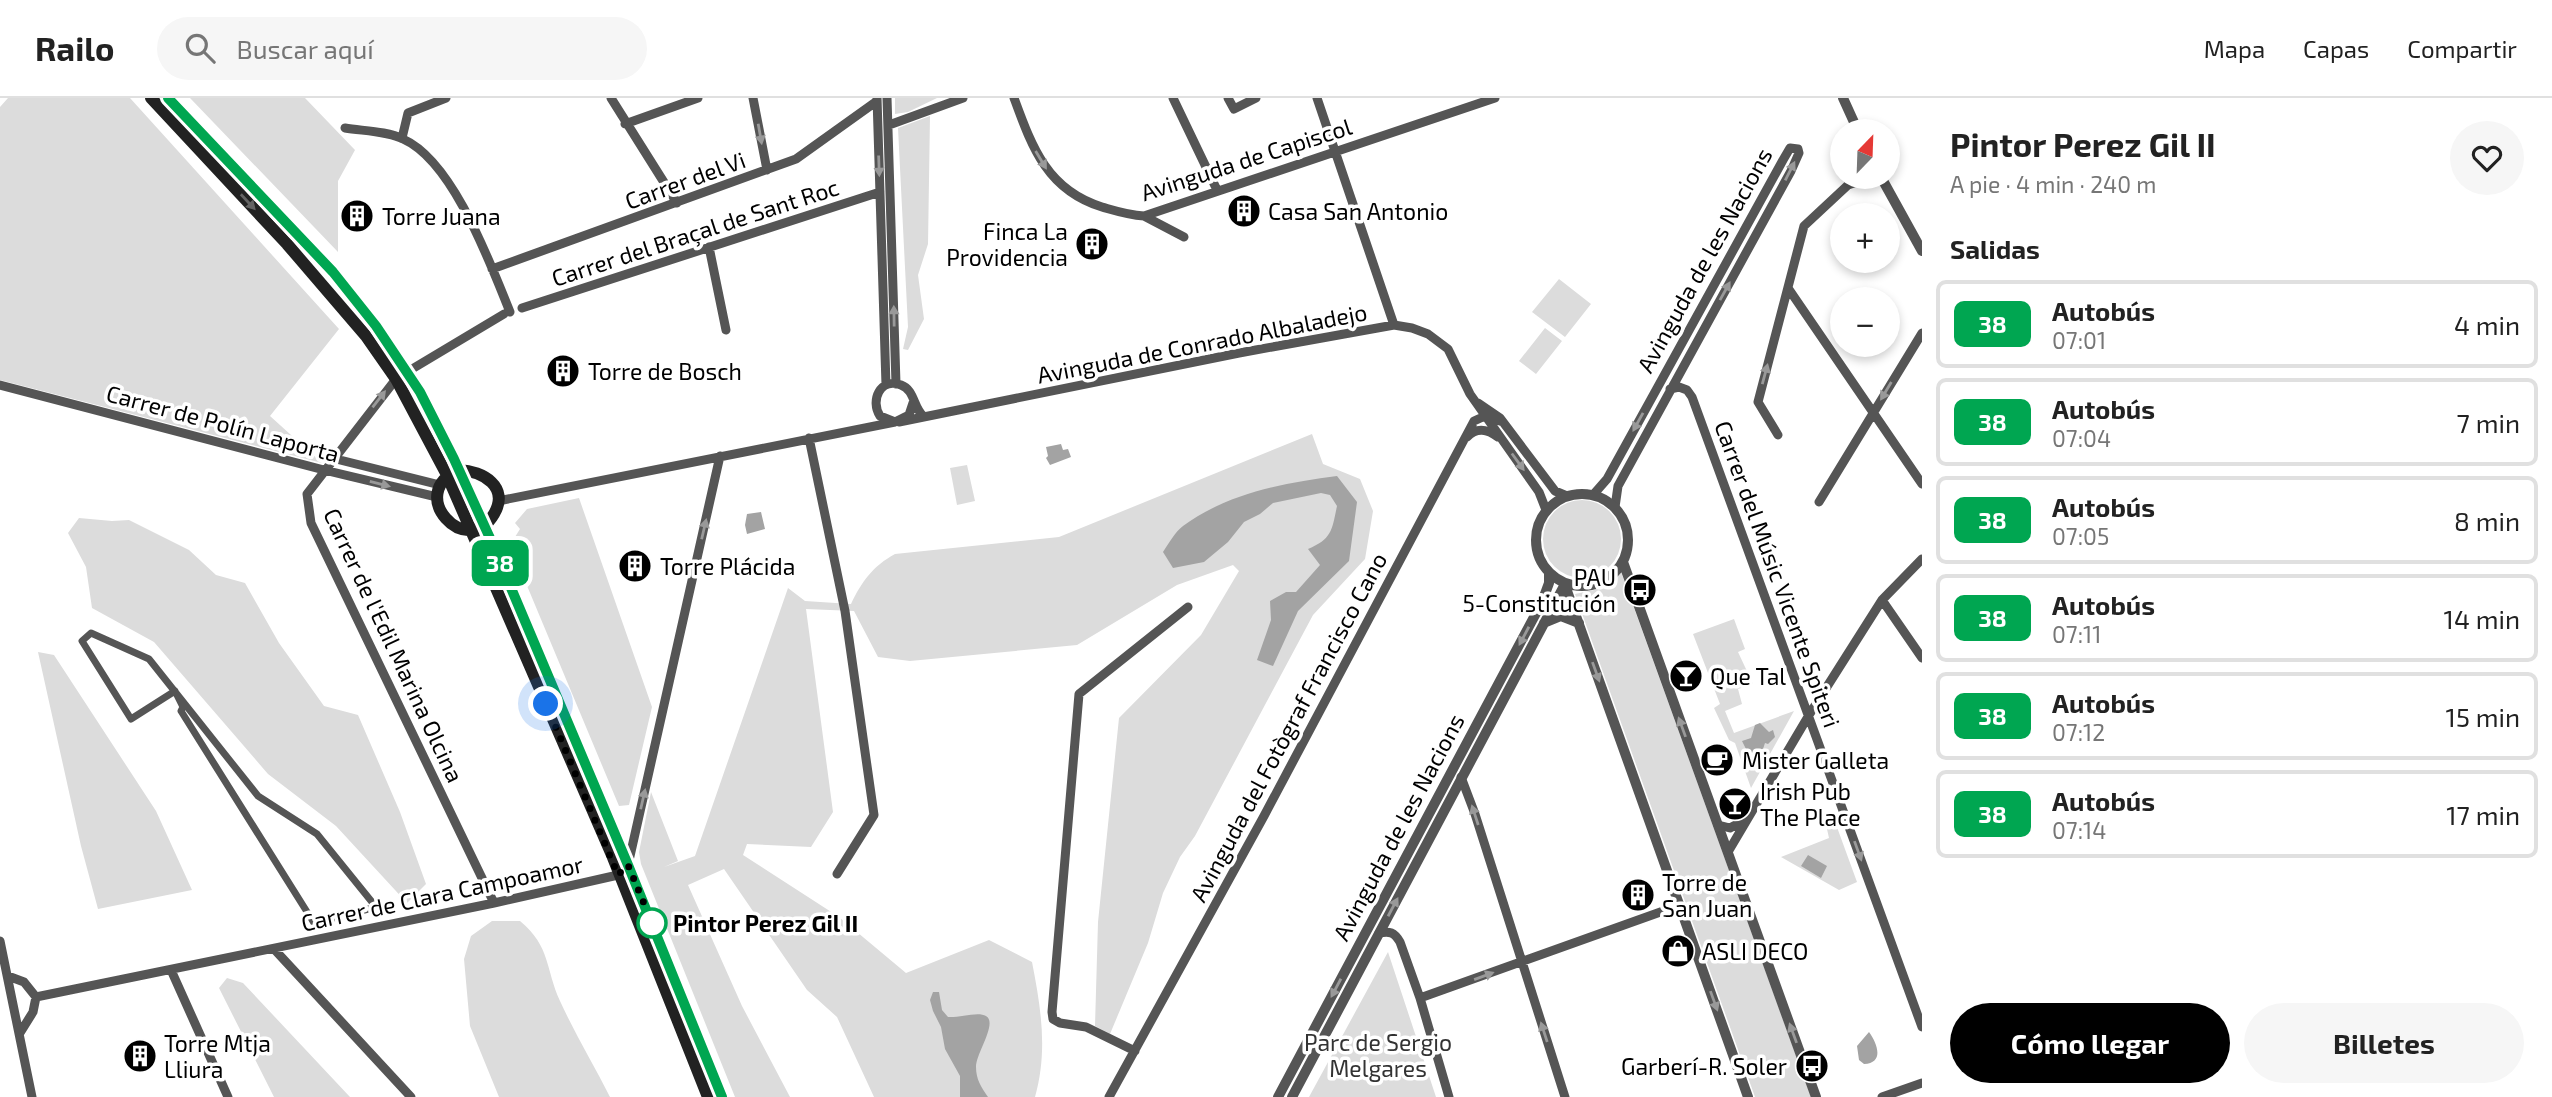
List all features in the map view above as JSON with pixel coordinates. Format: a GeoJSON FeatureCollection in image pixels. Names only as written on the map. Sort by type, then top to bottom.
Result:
{"type":"FeatureCollection","features":[{"type":"Feature","properties":{"kind":"main road"},"geometry":{"type":"LineString","coordinates":[[151,98],[332,295],[366,336],[396,379],[446,482],[478,529],[614,833],[623,870],[708,1097]]}},
{"type":"Feature","properties":{"kind":"main road"},"geometry":{"type":"LineString","coordinates":[[168,98],[333,272],[376,326],[420,392],[446,482],[443,517],[455,526],[478,529]]}},
{"type":"Feature","properties":{"kind":"main road"},"geometry":{"type":"LineString","coordinates":[[446,482],[472,471],[494,482],[498,501],[494,514],[478,529]]}},
{"type":"Feature","properties":{"kind":"main road"},"geometry":{"type":"LineString","coordinates":[[478,529],[723,1097]]}},
{"type":"Feature","properties":{"kind":"street"},"geometry":{"type":"LineString","coordinates":[[402,138],[408,113],[446,98]]}},
{"type":"Feature","properties":{"kind":"street"},"geometry":{"type":"LineString","coordinates":[[611,98],[677,203]]}},
{"type":"Feature","properties":{"kind":"street"},"geometry":{"type":"LineString","coordinates":[[625,124],[698,98]]}},
{"type":"Feature","properties":{"kind":"street"},"geometry":{"type":"LineString","coordinates":[[753,98],[766,170]]}},
{"type":"Feature","properties":{"kind":"street"},"geometry":{"type":"LineString","coordinates":[[887,98],[891,384]]}},
{"type":"Feature","properties":{"kind":"street"},"geometry":{"type":"LineString","coordinates":[[889,125],[963,98]]}},
{"type":"Feature","properties":{"kind":"street","name":"Avinguda de Capiscol"},"geometry":{"type":"LineString","coordinates":[[1014,98],[1043,165],[1066,190],[1092,204],[1128,215],[1144,216],[1495,98]]}},
{"type":"Feature","properties":{"kind":"street"},"geometry":{"type":"LineString","coordinates":[[1173,98],[1217,190]]}},
{"type":"Feature","properties":{"kind":"street"},"geometry":{"type":"LineString","coordinates":[[1228,98],[1234,109],[1256,98]]}},
{"type":"Feature","properties":{"kind":"street","name":"Avinguda de Conrado Albaladejo"},"geometry":{"type":"LineString","coordinates":[[498,501],[1239,354],[1395,326],[1317,98]]}},
{"type":"Feature","properties":{"kind":"street"},"geometry":{"type":"LineString","coordinates":[[1843,98],[1853,119]]}},
{"type":"Feature","properties":{"kind":"street"},"geometry":{"type":"LineString","coordinates":[[877,99],[891,384]]}},
{"type":"Feature","properties":{"kind":"street","name":"Carrer del Vi"},"geometry":{"type":"LineString","coordinates":[[492,269],[796,159],[877,99]]}},
{"type":"Feature","properties":{"kind":"street"},"geometry":{"type":"LineString","coordinates":[[345,128],[402,138],[426,153],[461,203],[492,269],[507,313],[407,372]]}},
{"type":"Feature","properties":{"kind":"street","name":"Avinguda de les Nacions"},"geometry":{"type":"LineString","coordinates":[[1593,495],[1607,478],[1783,160],[1790,149],[1798,149],[1799,153],[1791,171],[1618,486],[1615,507]]}},
{"type":"Feature","properties":{"kind":"street"},"geometry":{"type":"LineString","coordinates":[[1778,435],[1758,402],[1804,226],[1845,189]]}},
{"type":"Feature","properties":{"kind":"street"},"geometry":{"type":"LineString","coordinates":[[1888,189],[1922,251]]}},
{"type":"Feature","properties":{"kind":"street","name":"Carrer del Braçal de Sant Roc"},"geometry":{"type":"LineString","coordinates":[[522,308],[880,192]]}},
{"type":"Feature","properties":{"kind":"street"},"geometry":{"type":"LineString","coordinates":[[1144,216],[1184,237]]}},
{"type":"Feature","properties":{"kind":"street"},"geometry":{"type":"LineString","coordinates":[[709,247],[726,330]]}},
{"type":"Feature","properties":{"kind":"street"},"geometry":{"type":"LineString","coordinates":[[1788,288],[1922,484]]}},
{"type":"Feature","properties":{"kind":"street"},"geometry":{"type":"LineString","coordinates":[[1395,326],[1428,334],[1448,349],[1470,394],[1539,492],[1546,510]]}},
{"type":"Feature","properties":{"kind":"street"},"geometry":{"type":"LineString","coordinates":[[1819,502],[1922,333]]}},
{"type":"Feature","properties":{"kind":"street","name":"Carrer de l'Edil Marina Olcina"},"geometry":{"type":"LineString","coordinates":[[396,379],[332,458],[307,494],[311,523],[494,903]]}},
{"type":"Feature","properties":{"kind":"street"},"geometry":{"type":"LineString","coordinates":[[891,384],[909,391],[918,412],[924,417]]}},
{"type":"Feature","properties":{"kind":"street"},"geometry":{"type":"LineString","coordinates":[[872,426],[877,413],[875,399],[879,391],[891,384]]}},
{"type":"Feature","properties":{"kind":"street","name":"Carrer de Polín Laporta"},"geometry":{"type":"LineString","coordinates":[[0,385],[324,470],[446,482]]}},
{"type":"Feature","properties":{"kind":"street","name":"Carrer del Músic Vicente Spiteri"},"geometry":{"type":"LineString","coordinates":[[1670,389],[1679,387],[1687,390],[1692,397],[1922,1027]]}},
{"type":"Feature","properties":{"kind":"street"},"geometry":{"type":"LineString","coordinates":[[1470,394],[1502,420],[1555,491],[1567,496]]}},
{"type":"Feature","properties":{"kind":"street"},"geometry":{"type":"LineString","coordinates":[[1470,394],[1474,421],[1485,416],[1502,420]]}},
{"type":"Feature","properties":{"kind":"street"},"geometry":{"type":"LineString","coordinates":[[877,413],[884,419],[897,422],[909,415],[914,403]]}},
{"type":"Feature","properties":{"kind":"street","name":"Avinguda del Fotògraf Francisco Cano"},"geometry":{"type":"LineString","coordinates":[[1109,1097],[1264,816],[1474,421]]}},
{"type":"Feature","properties":{"kind":"street"},"geometry":{"type":"LineString","coordinates":[[1464,441],[1480,430],[1490,431],[1501,439]]}},
{"type":"Feature","properties":{"kind":"street"},"geometry":{"type":"LineString","coordinates":[[809,438],[845,611],[874,815],[837,874]]}},
{"type":"Feature","properties":{"kind":"street"},"geometry":{"type":"LineString","coordinates":[[623,870],[636,832],[720,456]]}},
{"type":"Feature","properties":{"kind":"street","name":"Carrer de Polín Laporta"},"geometry":{"type":"LineString","coordinates":[[332,458],[446,482]]}},
{"type":"Feature","properties":{"kind":"street"},"geometry":{"type":"LineString","coordinates":[[1593,495],[1615,507],[1626,525],[1628,541],[1623,562],[1615,573],[1603,582],[1588,586],[1566,584],[1549,574],[1537,555],[1535,537],[1538,523],[1546,510],[1558,500],[1567,496],[1593,495]]}},
{"type":"Feature","properties":{"kind":"street"},"geometry":{"type":"LineString","coordinates":[[1728,852],[1809,715],[1882,600],[1922,559]]}},
{"type":"Feature","properties":{"kind":"street"},"geometry":{"type":"LineString","coordinates":[[1623,562],[1816,1097]]}},
{"type":"Feature","properties":{"kind":"street","name":"Avinguda de les Nacions"},"geometry":{"type":"LineString","coordinates":[[1278,1097],[1542,602],[1549,583],[1549,574]]}},
{"type":"Feature","properties":{"kind":"street"},"geometry":{"type":"LineString","coordinates":[[1566,584],[1748,1097]]}},
{"type":"Feature","properties":{"kind":"street","name":"Avinguda de les Nacions"},"geometry":{"type":"LineString","coordinates":[[1292,1097],[1566,584]]}},
{"type":"Feature","properties":{"kind":"street"},"geometry":{"type":"LineString","coordinates":[[1882,600],[1922,658]]}},
{"type":"Feature","properties":{"kind":"street"},"geometry":{"type":"LineString","coordinates":[[1135,1051],[1086,1027],[1060,1023],[1054,1019],[1052,1012],[1079,694],[1188,607]]}},
{"type":"Feature","properties":{"kind":"street"},"geometry":{"type":"LineString","coordinates":[[1544,623],[1561,616],[1579,623]]}},
{"type":"Feature","properties":{"kind":"street"},"geometry":{"type":"LineString","coordinates":[[91,633],[149,659],[258,796],[317,834],[376,907],[314,923],[181,711],[183,707],[174,691],[131,719],[82,641],[91,633]]}},
{"type":"Feature","properties":{"kind":"street"},"geometry":{"type":"LineString","coordinates":[[1461,777],[1565,1097]]}},
{"type":"Feature","properties":{"kind":"street"},"geometry":{"type":"LineString","coordinates":[[1718,825],[1730,828],[1745,821]]}},
{"type":"Feature","properties":{"kind":"street"},"geometry":{"type":"LineString","coordinates":[[614,833],[636,832]]}},
{"type":"Feature","properties":{"kind":"street","name":"Carrer de Clara Campoamor"},"geometry":{"type":"LineString","coordinates":[[36,997],[494,903],[623,870]]}},
{"type":"Feature","properties":{"kind":"street"},"geometry":{"type":"LineString","coordinates":[[1420,998],[1680,905]]}},
{"type":"Feature","properties":{"kind":"street"},"geometry":{"type":"LineString","coordinates":[[1379,933],[1395,934],[1420,998],[1449,1097]]}},
{"type":"Feature","properties":{"kind":"street"},"geometry":{"type":"LineString","coordinates":[[0,942],[33,1097]]}},
{"type":"Feature","properties":{"kind":"street","name":"Carrer de Clara Campoamor"},"geometry":{"type":"LineString","coordinates":[[274,949],[411,1097]]}},
{"type":"Feature","properties":{"kind":"street"},"geometry":{"type":"LineString","coordinates":[[171,970],[228,1097]]}},
{"type":"Feature","properties":{"kind":"street"},"geometry":{"type":"LineString","coordinates":[[8,975],[24,982],[36,997],[33,1012],[20,1033]]}},
{"type":"Feature","properties":{"kind":"street"},"geometry":{"type":"LineString","coordinates":[[1882,1097],[1922,1083]]}},
{"type":"Feature","properties":{"kind":"green space"},"geometry":{"type":"Polygon","coordinates":[[[8,98],[130,98],[339,329],[270,416],[322,463],[0,380],[0,107],[8,98]]]}},
{"type":"Feature","properties":{"kind":"green space"},"geometry":{"type":"Polygon","coordinates":[[[190,98],[305,98],[355,150],[338,181],[338,252],[190,98]]]}},
{"type":"Feature","properties":{"kind":"green space"},"geometry":{"type":"Polygon","coordinates":[[[895,98],[937,98],[908,112],[895,114],[895,98]]]}},
{"type":"Feature","properties":{"kind":"green space"},"geometry":{"type":"Polygon","coordinates":[[[930,116],[928,244],[918,275],[924,319],[908,350],[903,349],[908,327],[898,128],[930,116]]]}},
{"type":"Feature","properties":{"kind":"green space"},"geometry":{"type":"Polygon","coordinates":[[[1559,279],[1591,304],[1565,337],[1532,312],[1559,279]]]}},
{"type":"Feature","properties":{"kind":"green space"},"geometry":{"type":"Polygon","coordinates":[[[1545,328],[1562,341],[1536,374],[1519,361],[1545,328]]]}},
{"type":"Feature","properties":{"kind":"green space"},"geometry":{"type":"Polygon","coordinates":[[[1312,434],[1323,464],[1360,479],[1373,511],[1365,559],[1313,615],[1195,836],[1180,857],[1163,893],[1148,943],[1110,1034],[1095,1026],[1098,922],[1119,718],[1201,635],[1239,571],[1233,565],[1177,585],[1077,645],[910,661],[878,657],[854,611],[806,609],[833,812],[811,847],[747,844],[743,855],[839,917],[906,973],[989,940],[1032,962],[1042,1030],[1039,1080],[1035,1097],[874,1097],[837,1017],[807,990],[724,869],[688,885],[742,1006],[790,1097],[735,1097],[641,864],[639,852],[651,792],[678,861],[664,867],[695,856],[788,588],[805,601],[851,604],[869,575],[895,554],[1059,537],[1312,434]]]}},
{"type":"Feature","properties":{"kind":"green space"},"geometry":{"type":"Polygon","coordinates":[[[967,465],[975,501],[957,505],[950,468],[967,465]]]}},
{"type":"Feature","properties":{"kind":"green space"},"geometry":{"type":"Polygon","coordinates":[[[579,498],[652,707],[629,805],[619,806],[510,545],[520,529],[515,523],[527,509],[579,498]]]}},
{"type":"Feature","properties":{"kind":"green space"},"geometry":{"type":"Polygon","coordinates":[[[1574,500],[1590,500],[1604,506],[1615,517],[1621,531],[1621,547],[1615,561],[1604,572],[1590,578],[1574,578],[1560,572],[1549,561],[1543,547],[1543,531],[1549,517],[1560,506],[1574,500]]]}},
{"type":"Feature","properties":{"kind":"green space"},"geometry":{"type":"Polygon","coordinates":[[[79,518],[129,520],[189,550],[216,575],[245,583],[279,643],[324,706],[358,715],[400,812],[426,884],[407,903],[336,826],[268,774],[154,642],[92,608],[86,567],[68,533],[79,518]]]}},
{"type":"Feature","properties":{"kind":"green space"},"geometry":{"type":"Polygon","coordinates":[[[1621,572],[1811,1097],[1755,1097],[1575,594],[1594,590],[1621,572]]]}},
{"type":"Feature","properties":{"kind":"green space"},"geometry":{"type":"Polygon","coordinates":[[[1734,619],[1745,649],[1738,652],[1753,684],[1738,689],[1742,704],[1725,711],[1734,733],[1794,711],[1751,788],[1735,743],[1729,740],[1714,708],[1720,704],[1693,634],[1734,619]]]}},
{"type":"Feature","properties":{"kind":"green space"},"geometry":{"type":"Polygon","coordinates":[[[38,652],[54,655],[156,811],[192,890],[98,909],[81,846],[38,652]]]}},
{"type":"Feature","properties":{"kind":"green space"},"geometry":{"type":"Polygon","coordinates":[[[1834,819],[1857,882],[1839,890],[1781,857],[1829,838],[1825,820],[1834,819]]]}},
{"type":"Feature","properties":{"kind":"green space"},"geometry":{"type":"Polygon","coordinates":[[[492,921],[520,921],[537,940],[560,1001],[610,1097],[499,1097],[470,1026],[464,959],[471,936],[492,921]]]}},
{"type":"Feature","properties":{"kind":"green space","name":"Parc de Sergio Melgares"},"geometry":{"type":"Polygon","coordinates":[[[1388,952],[1436,1097],[1309,1097],[1388,952]]]}},
{"type":"Feature","properties":{"kind":"green space"},"geometry":{"type":"Polygon","coordinates":[[[227,978],[243,983],[350,1097],[274,1097],[219,988],[227,978]]]}},
{"type":"Feature","properties":{"kind":"shaded area"},"geometry":{"type":"Polygon","coordinates":[[[1061,444],[1063,450],[1068,449],[1071,457],[1050,465],[1046,458],[1046,447],[1061,444]]]}},
{"type":"Feature","properties":{"kind":"shaded area"},"geometry":{"type":"Polygon","coordinates":[[[1337,476],[1357,502],[1349,561],[1298,611],[1273,666],[1257,660],[1271,620],[1270,601],[1286,592],[1296,592],[1320,565],[1308,549],[1330,533],[1337,506],[1330,495],[1321,493],[1273,503],[1244,522],[1228,542],[1204,562],[1173,568],[1163,552],[1183,526],[1219,505],[1277,486],[1337,476]]]}},
{"type":"Feature","properties":{"kind":"shaded area"},"geometry":{"type":"Polygon","coordinates":[[[761,512],[765,529],[747,534],[747,514],[761,512]]]}},
{"type":"Feature","properties":{"kind":"shaded area"},"geometry":{"type":"Polygon","coordinates":[[[1760,723],[1769,732],[1773,730],[1775,737],[1768,744],[1765,743],[1762,752],[1756,756],[1748,753],[1742,741],[1751,738],[1755,725],[1760,723]]]}},
{"type":"Feature","properties":{"kind":"shaded area"},"geometry":{"type":"Polygon","coordinates":[[[1808,855],[1827,866],[1821,878],[1801,866],[1808,855]]]}},
{"type":"Feature","properties":{"kind":"shaded area"},"geometry":{"type":"Polygon","coordinates":[[[933,992],[939,992],[942,1010],[948,1017],[978,1014],[989,1020],[990,1025],[976,1067],[979,1083],[988,1097],[960,1097],[960,1076],[945,1049],[941,1027],[930,1000],[933,992]]]}},
{"type":"Feature","properties":{"kind":"shaded area"},"geometry":{"type":"Polygon","coordinates":[[[1869,1032],[1875,1042],[1877,1056],[1871,1063],[1864,1064],[1859,1060],[1857,1046],[1869,1032]]]}},
{"type":"Feature","properties":{"kind":"bus line","name":"38"},"geometry":{"type":"LineString","coordinates":[[168,98],[333,272],[376,326],[420,392],[489,536],[628,865],[722,1097]]}},
{"type":"Feature","properties":{"kind":"place","name":"Casa San Antonio"},"geometry":{"type":"Point","coordinates":[1244,211]}},
{"type":"Feature","properties":{"kind":"place","name":"Torre Juana"},"geometry":{"type":"Point","coordinates":[357,216]}},
{"type":"Feature","properties":{"kind":"place","name":"Finca La Providencia"},"geometry":{"type":"Point","coordinates":[1092,244]}},
{"type":"Feature","properties":{"kind":"place","name":"Torre de Bosch"},"geometry":{"type":"Point","coordinates":[563,371]}},
{"type":"Feature","properties":{"kind":"place","name":"Torre Plácida"},"geometry":{"type":"Point","coordinates":[635,566]}},
{"type":"Feature","properties":{"kind":"place","name":"PAU 5-Constitución"},"geometry":{"type":"Point","coordinates":[1640,590]}},
{"type":"Feature","properties":{"kind":"place","name":"Que Tal"},"geometry":{"type":"Point","coordinates":[1686,676]}},
{"type":"Feature","properties":{"kind":"place","name":"Mister Galleta"},"geometry":{"type":"Point","coordinates":[1717,760]}},
{"type":"Feature","properties":{"kind":"place","name":"Irish Pub The Place"},"geometry":{"type":"Point","coordinates":[1735,804]}},
{"type":"Feature","properties":{"kind":"place","name":"Torre de San Juan"},"geometry":{"type":"Point","coordinates":[1638,895]}},
{"type":"Feature","properties":{"kind":"place","name":"Pintor Perez Gil II"},"geometry":{"type":"Point","coordinates":[652,923]}},
{"type":"Feature","properties":{"kind":"place","name":"ASLI DECO"},"geometry":{"type":"Point","coordinates":[1678,951]}},
{"type":"Feature","properties":{"kind":"place","name":"Torre Mtja Lliura"},"geometry":{"type":"Point","coordinates":[140,1056]}},
{"type":"Feature","properties":{"kind":"place","name":"Garberí-R. Soler"},"geometry":{"type":"Point","coordinates":[1812,1066]}},
{"type":"Feature","properties":{"kind":"route"},"geometry":{"type":"LineString","coordinates":[[546,704],[612,855],[618,875],[628,865],[656,932],[652,923]]}}]}
